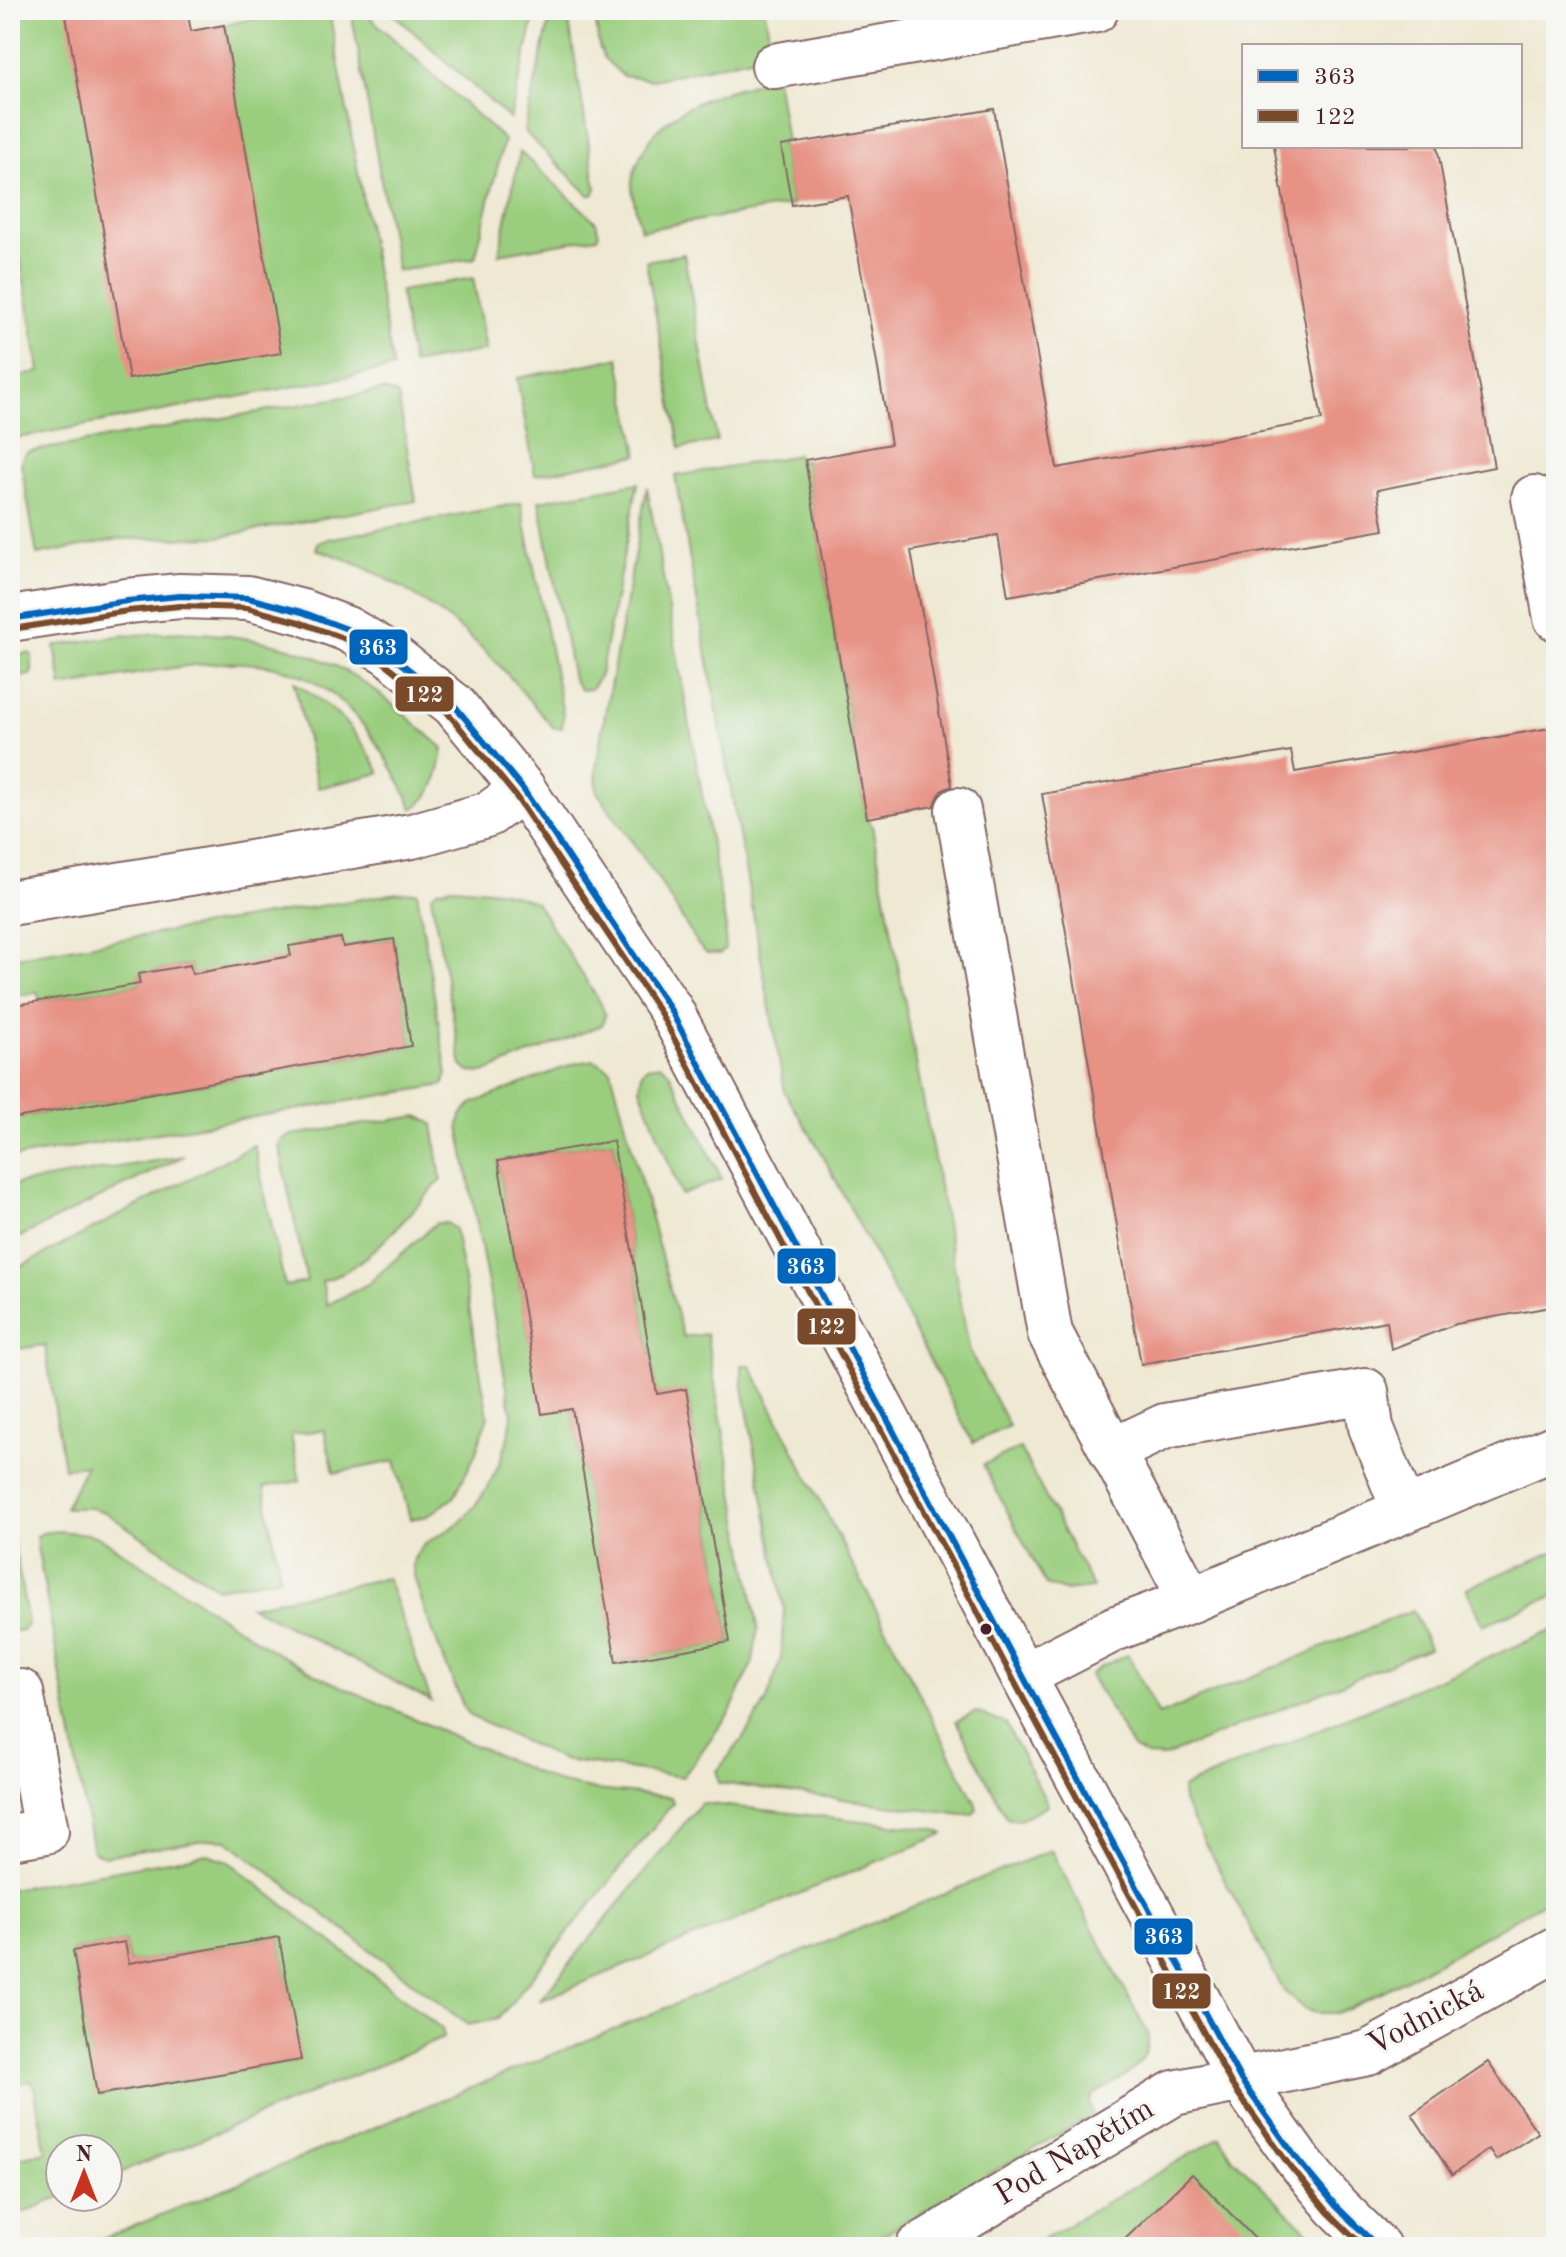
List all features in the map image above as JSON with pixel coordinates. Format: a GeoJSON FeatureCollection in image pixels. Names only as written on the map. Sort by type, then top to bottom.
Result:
{"type":"FeatureCollection","features":[{"type":"Feature","properties":{"kind":"street"},"geometry":{"type":"LineString","coordinates":[[774,66],[1096,10]]}},
{"type":"Feature","properties":{"kind":"street"},"geometry":{"type":"LineString","coordinates":[[1534,498],[1556,618]]}},
{"type":"Feature","properties":{"kind":"street"},"geometry":{"type":"LineString","coordinates":[[10,619],[180,596],[248,598],[302,612],[347,629],[387,652],[454,705],[523,789],[670,1009],[1241,2080],[1336,2206],[1378,2247]]}},
{"type":"Feature","properties":{"kind":"street"},"geometry":{"type":"LineString","coordinates":[[10,903],[412,836],[489,814],[523,789]]}},
{"type":"Feature","properties":{"kind":"street"},"geometry":{"type":"LineString","coordinates":[[958,810],[1050,1333],[1191,1600]]}},
{"type":"Feature","properties":{"kind":"street"},"geometry":{"type":"LineString","coordinates":[[1112,1451],[1165,1426],[1366,1391],[1371,1427],[1404,1510]]}},
{"type":"Feature","properties":{"kind":"street"},"geometry":{"type":"LineString","coordinates":[[1023,1676],[1114,1629],[1191,1600],[1556,1447]]}},
{"type":"Feature","properties":{"kind":"street"},"geometry":{"type":"LineString","coordinates":[[10,1694],[21,1692],[46,1831],[10,1837]]}},
{"type":"Feature","properties":{"kind":"street","name":"Vodnická"},"geometry":{"type":"LineString","coordinates":[[1241,2080],[1368,2053],[1556,1949]]}},
{"type":"Feature","properties":{"kind":"street","name":"Pod Napětím"},"geometry":{"type":"LineString","coordinates":[[918,2247],[1174,2093],[1241,2080]]}},
{"type":"Feature","properties":{"kind":"green space"},"geometry":{"type":"Polygon","coordinates":[[[10,10],[65,10],[280,353],[224,25],[294,10],[329,10],[393,368],[17,438],[10,378],[40,372],[10,201],[10,10]]]}},
{"type":"Feature","properties":{"kind":"green space"},"geometry":{"type":"Polygon","coordinates":[[[351,10],[362,10],[504,140],[475,258],[397,271],[351,10]]]}},
{"type":"Feature","properties":{"kind":"green space"},"geometry":{"type":"Polygon","coordinates":[[[389,10],[536,10],[510,119],[389,10]]]}},
{"type":"Feature","properties":{"kind":"green space"},"geometry":{"type":"Polygon","coordinates":[[[552,10],[567,10],[596,188],[593,195],[589,195],[524,131],[552,10]]]}},
{"type":"Feature","properties":{"kind":"green space"},"geometry":{"type":"Polygon","coordinates":[[[594,10],[765,10],[772,53],[653,80],[623,76],[604,58],[599,46],[594,10]]]}},
{"type":"Feature","properties":{"kind":"green space"},"geometry":{"type":"Polygon","coordinates":[[[776,78],[786,141],[781,142],[792,205],[641,230],[632,180],[640,157],[664,124],[697,102],[776,78]]]}},
{"type":"Feature","properties":{"kind":"green space"},"geometry":{"type":"Polygon","coordinates":[[[520,152],[596,222],[597,237],[499,254],[520,152]]]}},
{"type":"Feature","properties":{"kind":"green space"},"geometry":{"type":"Polygon","coordinates":[[[684,254],[717,441],[680,448],[646,261],[684,254]]]}},
{"type":"Feature","properties":{"kind":"green space"},"geometry":{"type":"Polygon","coordinates":[[[473,278],[486,350],[412,364],[400,291],[473,278]]]}},
{"type":"Feature","properties":{"kind":"green space"},"geometry":{"type":"Polygon","coordinates":[[[619,358],[638,455],[535,475],[517,378],[619,358]]]}},
{"type":"Feature","properties":{"kind":"green space"},"geometry":{"type":"Polygon","coordinates":[[[384,390],[398,395],[416,501],[219,537],[118,539],[37,555],[21,462],[28,452],[384,390]]]}},
{"type":"Feature","properties":{"kind":"green space"},"geometry":{"type":"Polygon","coordinates":[[[798,455],[798,461],[805,460],[867,818],[872,826],[970,1352],[1009,1426],[973,1443],[820,1150],[785,1093],[675,476],[798,455]]]}},
{"type":"Feature","properties":{"kind":"green space"},"geometry":{"type":"Polygon","coordinates":[[[638,483],[600,675],[591,689],[581,690],[573,679],[539,501],[638,483]]]}},
{"type":"Feature","properties":{"kind":"green space"},"geometry":{"type":"Polygon","coordinates":[[[647,487],[726,928],[725,949],[720,954],[706,953],[698,945],[657,877],[597,792],[596,768],[601,736],[647,487]]]}},
{"type":"Feature","properties":{"kind":"green space"},"geometry":{"type":"Polygon","coordinates":[[[521,503],[563,714],[562,728],[554,728],[493,659],[427,603],[362,566],[316,549],[318,543],[328,539],[521,503]]]}},
{"type":"Feature","properties":{"kind":"green space"},"geometry":{"type":"Polygon","coordinates":[[[180,632],[272,643],[316,657],[357,678],[443,748],[438,775],[427,797],[413,809],[380,748],[346,706],[309,679],[270,666],[226,663],[178,667],[62,687],[55,646],[118,636],[180,632]]]}},
{"type":"Feature","properties":{"kind":"green space"},"geometry":{"type":"Polygon","coordinates":[[[32,655],[32,674],[10,680],[10,656],[32,655]]]}},
{"type":"Feature","properties":{"kind":"green space"},"geometry":{"type":"Polygon","coordinates":[[[294,682],[344,721],[380,773],[318,788],[294,682]]]}},
{"type":"Feature","properties":{"kind":"green space"},"geometry":{"type":"Polygon","coordinates":[[[453,887],[501,891],[536,902],[601,1004],[605,1015],[602,1025],[483,1073],[470,1072],[462,1066],[431,896],[437,890],[453,887]]]}},
{"type":"Feature","properties":{"kind":"green space"},"geometry":{"type":"Polygon","coordinates":[[[417,892],[447,1074],[443,1085],[10,1158],[10,1119],[411,1046],[393,939],[343,947],[341,938],[290,946],[291,957],[192,975],[190,965],[139,974],[140,984],[40,1001],[37,992],[10,997],[10,958],[417,892]]]}},
{"type":"Feature","properties":{"kind":"green space"},"geometry":{"type":"Polygon","coordinates":[[[594,1060],[611,1070],[683,1337],[706,1334],[758,1627],[753,1662],[730,1712],[683,1777],[563,1760],[472,1717],[464,1708],[443,1657],[414,1573],[413,1563],[421,1548],[462,1520],[481,1498],[496,1472],[512,1415],[459,1126],[461,1115],[473,1103],[573,1064],[594,1060]],[[613,1141],[498,1161],[529,1338],[572,1409],[617,1662],[730,1642],[700,1464],[689,1466],[695,1440],[686,1390],[657,1394],[613,1141]]]}},
{"type":"Feature","properties":{"kind":"green space"},"geometry":{"type":"Polygon","coordinates":[[[661,1065],[669,1072],[722,1179],[681,1195],[640,1088],[642,1072],[647,1067],[661,1065]]]}},
{"type":"Feature","properties":{"kind":"green space"},"geometry":{"type":"Polygon","coordinates":[[[418,1116],[433,1124],[441,1180],[371,1253],[338,1275],[322,1281],[327,1305],[368,1284],[436,1223],[447,1223],[455,1229],[488,1416],[475,1455],[454,1497],[428,1516],[410,1519],[395,1461],[334,1473],[324,1430],[291,1434],[300,1481],[264,1487],[280,1577],[217,1588],[105,1512],[91,1508],[65,1508],[86,1465],[64,1468],[45,1345],[10,1350],[10,1272],[254,1145],[285,1286],[307,1282],[279,1145],[282,1139],[418,1116]]]}},
{"type":"Feature","properties":{"kind":"green space"},"geometry":{"type":"Polygon","coordinates":[[[184,1156],[10,1242],[10,1185],[184,1156]]]}},
{"type":"Feature","properties":{"kind":"green space"},"geometry":{"type":"Polygon","coordinates":[[[742,1365],[750,1365],[975,1802],[977,1809],[973,1814],[719,1783],[717,1771],[767,1700],[781,1658],[784,1609],[742,1382],[742,1365]]]}},
{"type":"Feature","properties":{"kind":"green space"},"geometry":{"type":"Polygon","coordinates":[[[1020,1448],[1093,1588],[1064,1591],[1046,1585],[983,1465],[1020,1448]]]}},
{"type":"Feature","properties":{"kind":"green space"},"geometry":{"type":"Polygon","coordinates":[[[57,1531],[101,1538],[273,1651],[327,1680],[557,1782],[595,1790],[671,1797],[673,1803],[498,2019],[468,2025],[227,1840],[212,1839],[105,1856],[93,1852],[37,1546],[36,1536],[57,1531]]]}},
{"type":"Feature","properties":{"kind":"green space"},"geometry":{"type":"Polygon","coordinates":[[[10,1536],[13,1538],[28,1623],[23,1630],[10,1632],[10,1536]]]}},
{"type":"Feature","properties":{"kind":"green space"},"geometry":{"type":"Polygon","coordinates":[[[1556,1551],[1556,1595],[1483,1625],[1466,1588],[1556,1551]]]}},
{"type":"Feature","properties":{"kind":"green space"},"geometry":{"type":"Polygon","coordinates":[[[387,1578],[431,1701],[250,1606],[387,1578]]]}},
{"type":"Feature","properties":{"kind":"green space"},"geometry":{"type":"Polygon","coordinates":[[[1413,1610],[1429,1648],[1164,1757],[1147,1756],[1133,1748],[1090,1675],[1128,1655],[1159,1715],[1413,1610]]]}},
{"type":"Feature","properties":{"kind":"green space"},"geometry":{"type":"Polygon","coordinates":[[[1556,1629],[1556,1895],[1349,2009],[1337,2013],[1315,2013],[1304,2009],[1284,1991],[1183,1802],[1182,1788],[1556,1629]]]}},
{"type":"Feature","properties":{"kind":"green space"},"geometry":{"type":"Polygon","coordinates":[[[976,1712],[1006,1724],[1048,1805],[1018,1820],[1007,1818],[956,1721],[976,1712]]]}},
{"type":"Feature","properties":{"kind":"green space"},"geometry":{"type":"Polygon","coordinates":[[[701,1803],[934,1829],[944,1834],[539,2001],[701,1803]]]}},
{"type":"Feature","properties":{"kind":"green space"},"geometry":{"type":"Polygon","coordinates":[[[1051,1850],[1147,2032],[1145,2054],[1131,2071],[1092,2095],[1093,2115],[861,2247],[83,2247],[1051,1850]]]}},
{"type":"Feature","properties":{"kind":"green space"},"geometry":{"type":"Polygon","coordinates":[[[207,1854],[228,1861],[442,2029],[443,2038],[124,2171],[124,2133],[44,2133],[44,2141],[33,2081],[10,2084],[10,1889],[207,1854]],[[279,1937],[129,1963],[125,1942],[73,1951],[98,2095],[300,2060],[279,1937]]]}},
{"type":"Feature","properties":{"kind":"green space"},"geometry":{"type":"Polygon","coordinates":[[[1220,2137],[1233,2158],[1324,2247],[1029,2247],[1220,2137]]]}},
{"type":"Feature","properties":{"kind":"green space"},"geometry":{"type":"Polygon","coordinates":[[[44,2152],[44,2204],[10,2218],[10,2160],[44,2152]]]}},
{"type":"Feature","properties":{"kind":"building"},"geometry":{"type":"Polygon","coordinates":[[[65,10],[187,10],[191,31],[224,25],[281,353],[129,379],[65,10]]]}},
{"type":"Feature","properties":{"kind":"building"},"geometry":{"type":"Polygon","coordinates":[[[994,109],[1057,468],[1322,420],[1274,148],[1437,148],[1494,467],[1377,490],[1384,530],[1008,596],[998,535],[911,551],[952,786],[941,791],[934,806],[867,818],[805,460],[891,444],[848,196],[792,205],[781,146],[994,109]]]}},
{"type":"Feature","properties":{"kind":"building"},"geometry":{"type":"Polygon","coordinates":[[[1556,727],[1556,1306],[1456,1324],[1391,1349],[1387,1321],[1141,1364],[1042,794],[1291,751],[1295,772],[1556,727]]]}},
{"type":"Feature","properties":{"kind":"building"},"geometry":{"type":"Polygon","coordinates":[[[341,938],[343,947],[394,939],[411,1046],[10,1119],[10,1006],[140,984],[138,974],[190,965],[192,974],[291,956],[289,946],[341,938]]]}},
{"type":"Feature","properties":{"kind":"building"},"geometry":{"type":"Polygon","coordinates":[[[613,1141],[657,1394],[686,1389],[730,1642],[616,1662],[572,1409],[542,1414],[498,1161],[613,1141]]]}},
{"type":"Feature","properties":{"kind":"building"},"geometry":{"type":"Polygon","coordinates":[[[279,1937],[301,2060],[97,2095],[73,1951],[125,1942],[129,1963],[279,1937]]]}},
{"type":"Feature","properties":{"kind":"building"},"geometry":{"type":"Polygon","coordinates":[[[1488,2062],[1538,2133],[1496,2160],[1489,2149],[1452,2175],[1412,2114],[1488,2062]]]}},
{"type":"Feature","properties":{"kind":"building"},"geometry":{"type":"Polygon","coordinates":[[[1192,2174],[1263,2247],[1117,2247],[1192,2174]]]}},
{"type":"Feature","properties":{"kind":"transit line","name":"363"},"geometry":{"type":"LineString","coordinates":[[10,619],[180,596],[248,598],[302,612],[347,629],[387,652],[454,705],[523,789],[670,1009],[1241,2080],[1297,2159],[1336,2206],[1378,2247]]}},
{"type":"Feature","properties":{"kind":"transit line","name":"122"},"geometry":{"type":"LineString","coordinates":[[12,629],[180,606],[247,608],[343,638],[381,660],[447,712],[515,795],[661,1014],[1232,2085],[1289,2165],[1328,2212],[1364,2247]]}}]}
